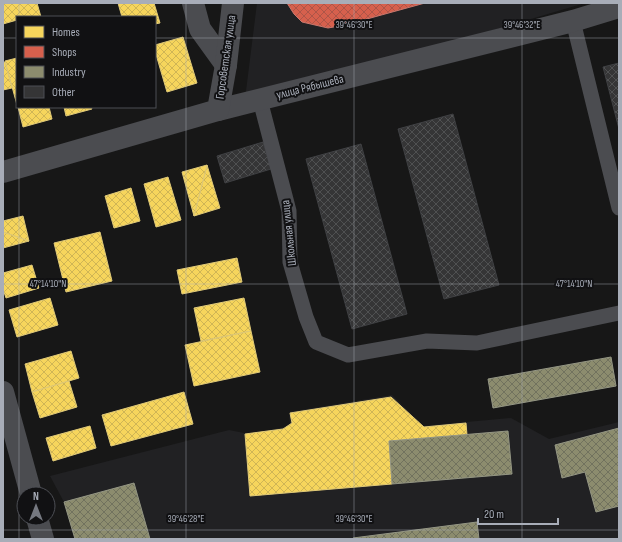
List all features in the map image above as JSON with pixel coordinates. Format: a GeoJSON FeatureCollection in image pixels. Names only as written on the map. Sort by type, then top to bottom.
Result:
{"type":"FeatureCollection","features":[{"type":"Feature","properties":{"kind":"street"},"geometry":{"type":"LineString","coordinates":[[193,3],[200,29],[226,65]]}},
{"type":"Feature","properties":{"kind":"street","name":"Горсоветская улица"},"geometry":{"type":"LineString","coordinates":[[218,110],[226,65],[232,3]]}},
{"type":"Feature","properties":{"kind":"street","name":"улица Рябышева"},"geometry":{"type":"LineString","coordinates":[[3,172],[218,110],[573,21],[619,7]]}},
{"type":"Feature","properties":{"kind":"street"},"geometry":{"type":"LineString","coordinates":[[3,392],[28,486]]}},
{"type":"Feature","properties":{"kind":"street"},"geometry":{"type":"LineString","coordinates":[[39,526],[43,539]]}},
{"type":"Feature","properties":{"kind":"lane"},"geometry":{"type":"LineString","coordinates":[[573,21],[619,208]]}},
{"type":"Feature","properties":{"kind":"lane","name":"Школьная улица"},"geometry":{"type":"LineString","coordinates":[[260,100],[289,211],[290,262],[306,317],[316,342],[348,355],[427,341],[477,343],[619,313]]}},
{"type":"Feature","properties":{"kind":"shaded area"},"geometry":{"type":"Polygon","coordinates":[[[257,3],[585,3],[245,99],[257,3]]]}},
{"type":"Feature","properties":{"kind":"shaded area"},"geometry":{"type":"Polygon","coordinates":[[[392,395],[423,426],[511,418],[549,439],[619,422],[619,539],[75,539],[64,502],[50,476],[229,430],[249,434],[285,427],[290,425],[289,412],[392,395]]]}},
{"type":"Feature","properties":{"kind":"building: Homes"},"geometry":{"type":"Polygon","coordinates":[[[3,3],[37,3],[41,16],[16,16],[16,20],[3,24],[3,3]]]}},
{"type":"Feature","properties":{"kind":"building: Homes"},"geometry":{"type":"Polygon","coordinates":[[[118,3],[154,3],[160,23],[156,24],[156,16],[122,16],[118,3]]]}},
{"type":"Feature","properties":{"kind":"building: Homes"},"geometry":{"type":"Polygon","coordinates":[[[183,37],[197,83],[167,92],[156,54],[156,45],[183,37]]]}},
{"type":"Feature","properties":{"kind":"building: Homes"},"geometry":{"type":"Polygon","coordinates":[[[16,58],[16,101],[5,61],[16,58]]]}},
{"type":"Feature","properties":{"kind":"building: Homes"},"geometry":{"type":"Polygon","coordinates":[[[5,62],[12,88],[3,90],[3,63],[5,62]]]}},
{"type":"Feature","properties":{"kind":"building: Homes"},"geometry":{"type":"Polygon","coordinates":[[[18,108],[49,108],[52,119],[23,127],[18,108]]]}},
{"type":"Feature","properties":{"kind":"building: Homes"},"geometry":{"type":"Polygon","coordinates":[[[64,108],[92,109],[66,116],[64,108]]]}},
{"type":"Feature","properties":{"kind":"building: Homes"},"geometry":{"type":"Polygon","coordinates":[[[207,165],[220,208],[194,216],[207,165]]]}},
{"type":"Feature","properties":{"kind":"building: Homes"},"geometry":{"type":"Polygon","coordinates":[[[207,165],[194,216],[182,172],[207,165]]]}},
{"type":"Feature","properties":{"kind":"building: Homes"},"geometry":{"type":"Polygon","coordinates":[[[168,177],[181,220],[156,227],[144,184],[168,177]]]}},
{"type":"Feature","properties":{"kind":"building: Homes"},"geometry":{"type":"Polygon","coordinates":[[[131,188],[140,221],[114,228],[105,196],[131,188]]]}},
{"type":"Feature","properties":{"kind":"building: Homes"},"geometry":{"type":"Polygon","coordinates":[[[23,216],[29,241],[3,232],[3,221],[23,216]]]}},
{"type":"Feature","properties":{"kind":"building: Homes"},"geometry":{"type":"Polygon","coordinates":[[[3,232],[29,241],[3,248],[3,232]]]}},
{"type":"Feature","properties":{"kind":"building: Homes"},"geometry":{"type":"Polygon","coordinates":[[[100,232],[112,281],[66,292],[54,243],[100,232]]]}},
{"type":"Feature","properties":{"kind":"building: Homes"},"geometry":{"type":"Polygon","coordinates":[[[237,258],[242,282],[182,294],[177,270],[237,258]]]}},
{"type":"Feature","properties":{"kind":"building: Homes"},"geometry":{"type":"Polygon","coordinates":[[[32,265],[39,288],[6,298],[3,289],[3,273],[32,265]]]}},
{"type":"Feature","properties":{"kind":"building: Homes"},"geometry":{"type":"Polygon","coordinates":[[[50,298],[58,325],[17,337],[9,310],[50,298]]]}},
{"type":"Feature","properties":{"kind":"building: Homes"},"geometry":{"type":"Polygon","coordinates":[[[244,298],[251,331],[201,341],[194,308],[244,298]]]}},
{"type":"Feature","properties":{"kind":"building: Homes"},"geometry":{"type":"Polygon","coordinates":[[[251,331],[260,372],[194,386],[185,345],[251,331]]]}},
{"type":"Feature","properties":{"kind":"building: Homes"},"geometry":{"type":"Polygon","coordinates":[[[71,351],[79,378],[32,392],[25,364],[71,351]]]}},
{"type":"Feature","properties":{"kind":"building: Homes"},"geometry":{"type":"Polygon","coordinates":[[[69,381],[77,407],[40,418],[32,392],[69,381]]]}},
{"type":"Feature","properties":{"kind":"building: Homes"},"geometry":{"type":"Polygon","coordinates":[[[184,392],[193,424],[111,446],[102,415],[184,392]]]}},
{"type":"Feature","properties":{"kind":"building: Homes"},"geometry":{"type":"Polygon","coordinates":[[[391,397],[424,427],[466,423],[467,435],[389,441],[392,484],[250,496],[245,434],[283,429],[292,423],[290,413],[391,397]]]}},
{"type":"Feature","properties":{"kind":"building: Homes"},"geometry":{"type":"Polygon","coordinates":[[[90,426],[96,448],[53,461],[46,438],[90,426]]]}},
{"type":"Feature","properties":{"kind":"building: Shops"},"geometry":{"type":"Polygon","coordinates":[[[287,3],[425,3],[345,25],[328,28],[302,22],[294,14],[287,3]]]}},
{"type":"Feature","properties":{"kind":"building: Industry"},"geometry":{"type":"Polygon","coordinates":[[[611,357],[616,386],[493,408],[488,379],[611,357]]]}},
{"type":"Feature","properties":{"kind":"building: Industry"},"geometry":{"type":"Polygon","coordinates":[[[619,428],[619,506],[596,512],[585,472],[562,478],[555,445],[619,428]]]}},
{"type":"Feature","properties":{"kind":"building: Industry"},"geometry":{"type":"Polygon","coordinates":[[[508,431],[512,474],[392,484],[389,441],[508,431]]]}},
{"type":"Feature","properties":{"kind":"building: Industry"},"geometry":{"type":"Polygon","coordinates":[[[134,483],[150,539],[75,539],[64,502],[134,483]]]}},
{"type":"Feature","properties":{"kind":"building: Industry"},"geometry":{"type":"Polygon","coordinates":[[[477,522],[479,539],[353,539],[353,538],[477,522]]]}},
{"type":"Feature","properties":{"kind":"building: Other"},"geometry":{"type":"Polygon","coordinates":[[[619,63],[619,129],[603,67],[619,63]]]}},
{"type":"Feature","properties":{"kind":"building: Other"},"geometry":{"type":"Polygon","coordinates":[[[453,114],[499,285],[444,299],[398,129],[453,114]]]}},
{"type":"Feature","properties":{"kind":"building: Other"},"geometry":{"type":"Polygon","coordinates":[[[263,142],[271,169],[225,183],[217,156],[263,142]]]}},
{"type":"Feature","properties":{"kind":"building: Other"},"geometry":{"type":"Polygon","coordinates":[[[361,144],[407,314],[352,329],[306,159],[361,144]]]}}]}
